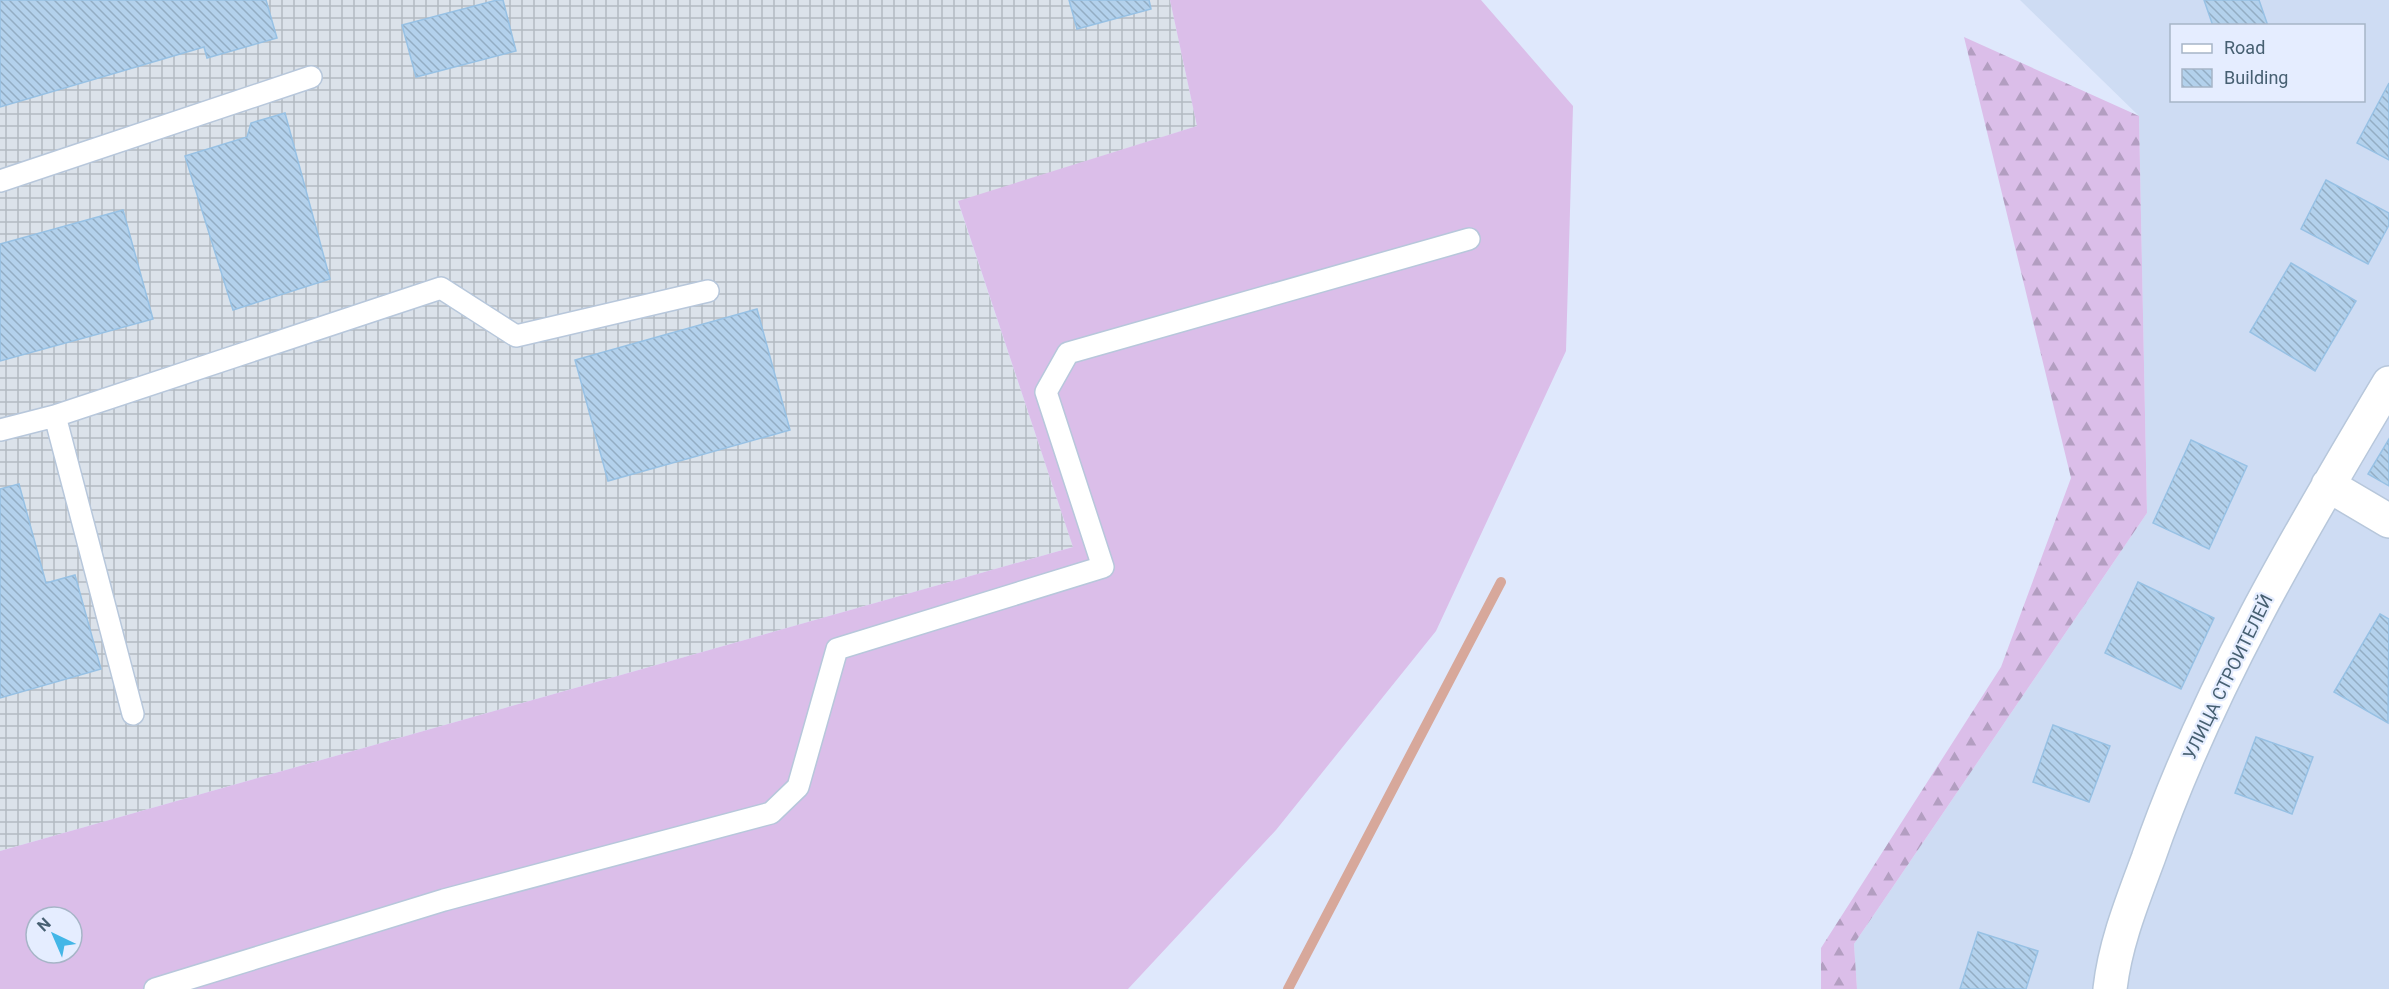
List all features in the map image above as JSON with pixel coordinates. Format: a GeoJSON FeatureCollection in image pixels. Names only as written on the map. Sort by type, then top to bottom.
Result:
{"type":"FeatureCollection","features":[{"type":"Feature","properties":{"kind":"street","name":"УЛИЦА СТРОИТЕЛЕЙ"},"geometry":{"type":"LineString","coordinates":[[2110,989],[2114,956],[2166,807],[2234,656],[2328,485],[2389,383]]}},
{"type":"Feature","properties":{"kind":"street"},"geometry":{"type":"LineString","coordinates":[[2328,485],[2389,520]]}},
{"type":"Feature","properties":{"kind":"lane"},"geometry":{"type":"LineString","coordinates":[[0,181],[310,77]]}},
{"type":"Feature","properties":{"kind":"lane"},"geometry":{"type":"LineString","coordinates":[[155,989],[444,900],[771,813],[798,787],[837,648],[1103,567],[1046,392],[1068,353],[1469,239]]}},
{"type":"Feature","properties":{"kind":"lane"},"geometry":{"type":"LineString","coordinates":[[0,430],[55,416],[441,288],[516,336],[708,291]]}},
{"type":"Feature","properties":{"kind":"lane"},"geometry":{"type":"LineString","coordinates":[[55,416],[133,714]]}},
{"type":"Feature","properties":{"kind":"shaded area"},"geometry":{"type":"Polygon","coordinates":[[[0,0],[1170,0],[1197,126],[958,202],[1073,547],[0,851],[0,0]]]}},
{"type":"Feature","properties":{"kind":"shaded area"},"geometry":{"type":"Polygon","coordinates":[[[2020,0],[2389,0],[2389,989],[1857,989],[1854,944],[2147,513],[2139,116],[2020,0]]]}},
{"type":"Feature","properties":{"kind":"green space"},"geometry":{"type":"Polygon","coordinates":[[[1170,0],[1481,0],[1573,106],[1566,351],[1436,631],[1276,830],[1128,989],[0,989],[0,851],[1073,547],[958,201],[1197,126],[1170,0]]]}},
{"type":"Feature","properties":{"kind":"green space"},"geometry":{"type":"Polygon","coordinates":[[[1964,37],[2139,116],[2147,513],[1854,944],[1857,989],[1821,989],[1821,948],[2001,667],[2071,478],[1964,37]]]}},
{"type":"Feature","properties":{"kind":"building"},"geometry":{"type":"Polygon","coordinates":[[[0,0],[266,0],[277,38],[207,58],[204,47],[0,107],[0,0]]]}},
{"type":"Feature","properties":{"kind":"building"},"geometry":{"type":"Polygon","coordinates":[[[503,0],[516,51],[416,77],[402,25],[503,0]]]}},
{"type":"Feature","properties":{"kind":"building"},"geometry":{"type":"Polygon","coordinates":[[[1069,0],[1149,0],[1151,9],[1077,29],[1069,0]]]}},
{"type":"Feature","properties":{"kind":"building"},"geometry":{"type":"Polygon","coordinates":[[[2204,0],[2259,0],[2267,24],[2212,24],[2204,0]]]}},
{"type":"Feature","properties":{"kind":"building"},"geometry":{"type":"Polygon","coordinates":[[[2389,83],[2389,160],[2357,143],[2389,83]]]}},
{"type":"Feature","properties":{"kind":"building"},"geometry":{"type":"Polygon","coordinates":[[[285,113],[330,279],[233,310],[185,156],[247,137],[251,123],[285,113]]]}},
{"type":"Feature","properties":{"kind":"building"},"geometry":{"type":"Polygon","coordinates":[[[2326,180],[2389,213],[2389,225],[2368,264],[2301,229],[2326,180]]]}},
{"type":"Feature","properties":{"kind":"building"},"geometry":{"type":"Polygon","coordinates":[[[123,210],[153,319],[0,361],[0,244],[123,210]]]}},
{"type":"Feature","properties":{"kind":"building"},"geometry":{"type":"Polygon","coordinates":[[[2291,263],[2356,301],[2315,371],[2250,332],[2291,263]]]}},
{"type":"Feature","properties":{"kind":"building"},"geometry":{"type":"Polygon","coordinates":[[[757,309],[790,430],[608,481],[575,360],[757,309]]]}},
{"type":"Feature","properties":{"kind":"building"},"geometry":{"type":"Polygon","coordinates":[[[2389,439],[2389,486],[2368,474],[2389,439]]]}},
{"type":"Feature","properties":{"kind":"building"},"geometry":{"type":"Polygon","coordinates":[[[2191,440],[2247,466],[2209,549],[2153,523],[2191,440]]]}},
{"type":"Feature","properties":{"kind":"building"},"geometry":{"type":"Polygon","coordinates":[[[19,484],[46,583],[75,575],[101,669],[0,698],[0,489],[19,484]]]}},
{"type":"Feature","properties":{"kind":"building"},"geometry":{"type":"Polygon","coordinates":[[[2138,582],[2214,618],[2181,689],[2105,653],[2138,582]]]}},
{"type":"Feature","properties":{"kind":"building"},"geometry":{"type":"Polygon","coordinates":[[[2380,614],[2389,619],[2388,723],[2334,692],[2380,614]]]}},
{"type":"Feature","properties":{"kind":"building"},"geometry":{"type":"Polygon","coordinates":[[[2053,725],[2110,746],[2089,802],[2033,782],[2053,725]]]}},
{"type":"Feature","properties":{"kind":"building"},"geometry":{"type":"Polygon","coordinates":[[[2256,737],[2313,757],[2292,814],[2235,793],[2256,737]]]}},
{"type":"Feature","properties":{"kind":"building"},"geometry":{"type":"Polygon","coordinates":[[[1978,932],[2038,951],[2026,989],[1960,989],[1978,932]]]}},
{"type":"Feature","properties":{"kind":"waterway"},"geometry":{"type":"LineString","coordinates":[[1288,989],[1501,582]]}}]}
